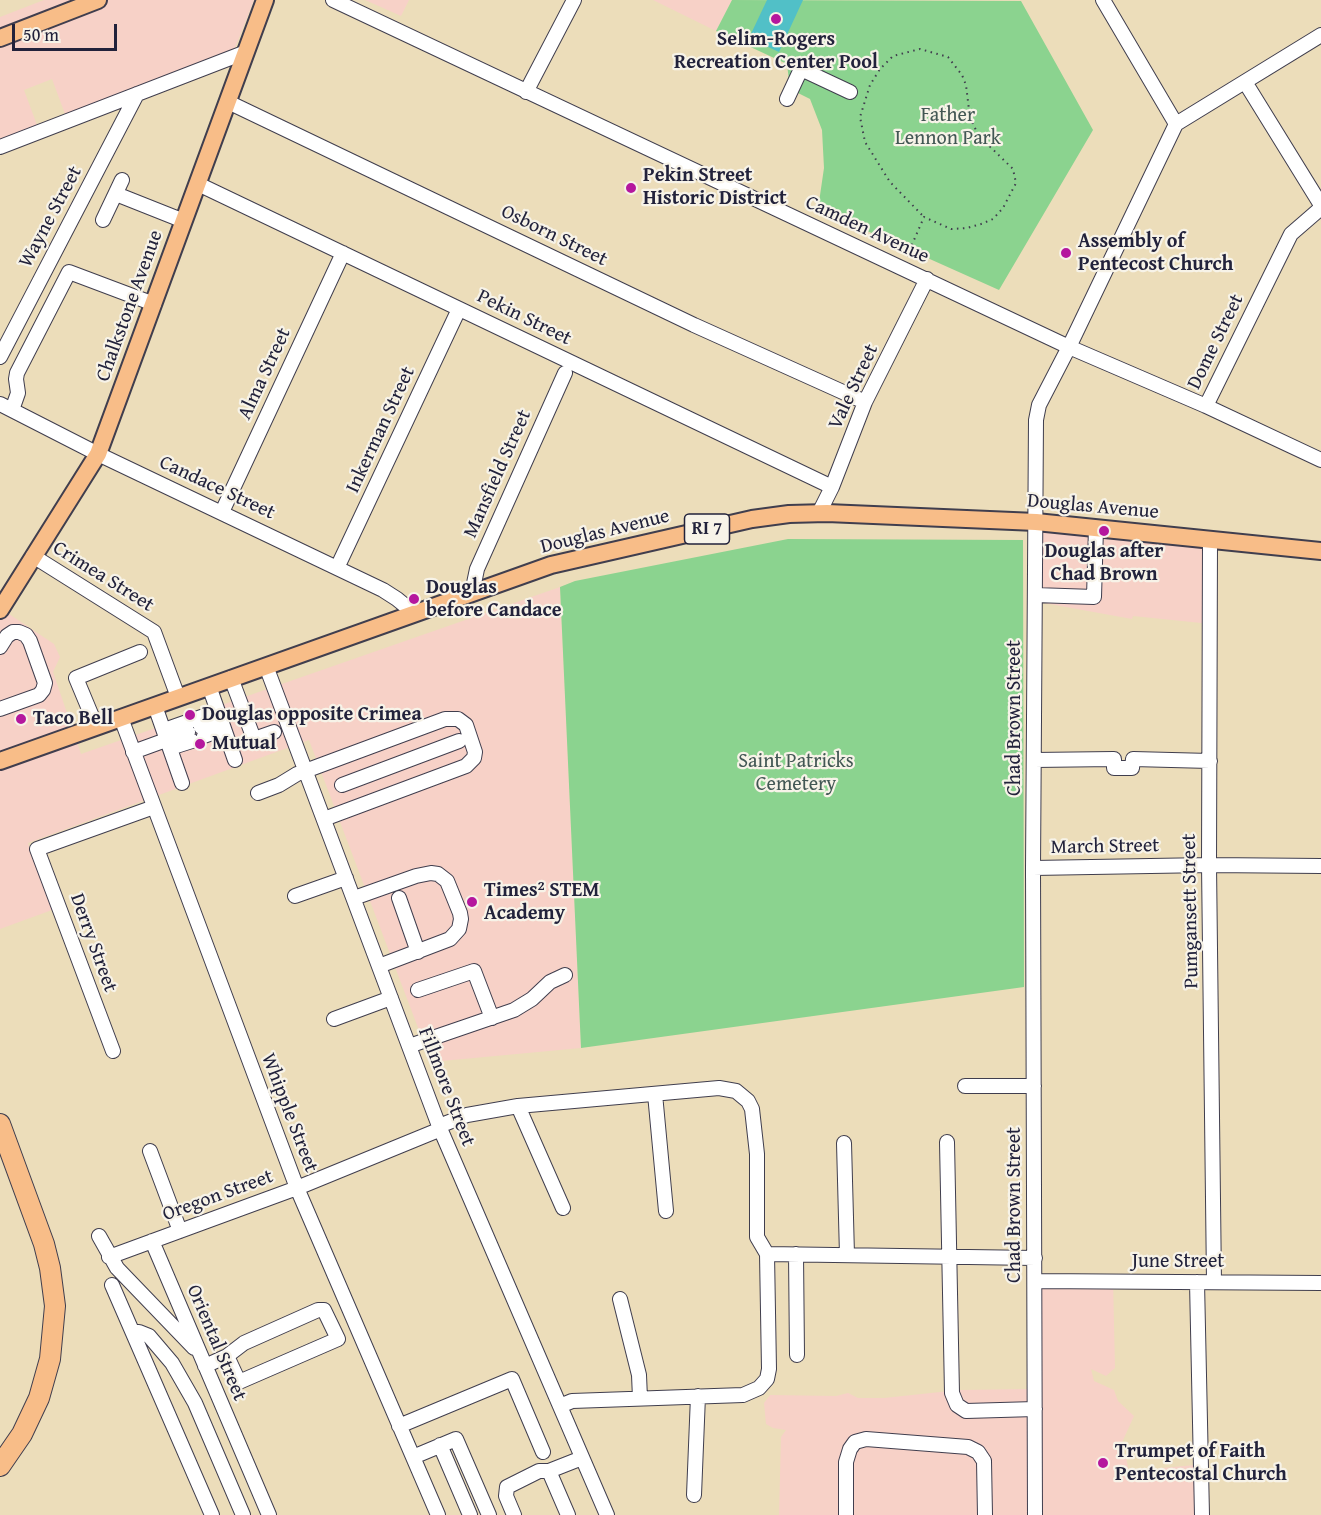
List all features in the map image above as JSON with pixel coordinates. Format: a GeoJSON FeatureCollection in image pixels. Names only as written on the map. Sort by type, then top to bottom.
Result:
{"type":"FeatureCollection","features":[{"type":"Feature","properties":{"kind":"highway"},"geometry":{"type":"LineString","coordinates":[[0,1124],[44,1244],[55,1306],[52,1346],[39,1398],[22,1434],[0,1466]]}},
{"type":"Feature","properties":{"kind":"main road"},"geometry":{"type":"LineString","coordinates":[[0,38],[98,0]]}},
{"type":"Feature","properties":{"kind":"main road","name":"Chalkstone Avenue"},"geometry":{"type":"LineString","coordinates":[[0,610],[98,454],[266,0]]}},
{"type":"Feature","properties":{"kind":"main road","name":"Douglas Avenue"},"geometry":{"type":"LineString","coordinates":[[0,761],[574,558],[752,519],[819,513],[1036,522],[1321,551]]}},
{"type":"Feature","properties":{"kind":"street","name":"Camden Avenue"},"geometry":{"type":"LineString","coordinates":[[333,0],[1069,347],[1206,406],[1321,460]]}},
{"type":"Feature","properties":{"kind":"street"},"geometry":{"type":"LineString","coordinates":[[526,92],[574,0]]}},
{"type":"Feature","properties":{"kind":"street"},"geometry":{"type":"LineString","coordinates":[[1103,0],[1176,124],[1321,35]]}},
{"type":"Feature","properties":{"kind":"street"},"geometry":{"type":"LineString","coordinates":[[0,147],[246,52]]}},
{"type":"Feature","properties":{"kind":"street"},"geometry":{"type":"LineString","coordinates":[[788,99],[801,69],[850,92]]}},
{"type":"Feature","properties":{"kind":"street"},"geometry":{"type":"LineString","coordinates":[[1245,82],[1321,207]]}},
{"type":"Feature","properties":{"kind":"street","name":"Wayne Street"},"geometry":{"type":"LineString","coordinates":[[0,357],[137,94]]}},
{"type":"Feature","properties":{"kind":"street","name":"Osborn Street"},"geometry":{"type":"LineString","coordinates":[[228,102],[694,325],[865,402]]}},
{"type":"Feature","properties":{"kind":"street","name":"Chad Brown Street"},"geometry":{"type":"LineString","coordinates":[[1035,1515],[1033,868],[1036,420],[1039,405],[1176,124]]}},
{"type":"Feature","properties":{"kind":"street"},"geometry":{"type":"LineString","coordinates":[[96,173],[184,221]]}},
{"type":"Feature","properties":{"kind":"street","name":"Pekin Street"},"geometry":{"type":"LineString","coordinates":[[198,183],[832,487]]}},
{"type":"Feature","properties":{"kind":"street"},"geometry":{"type":"LineString","coordinates":[[103,220],[119,186]]}},
{"type":"Feature","properties":{"kind":"street","name":"Dome Street"},"geometry":{"type":"LineString","coordinates":[[1206,406],[1291,234],[1321,207]]}},
{"type":"Feature","properties":{"kind":"street","name":"Alma Street"},"geometry":{"type":"LineString","coordinates":[[222,512],[343,253]]}},
{"type":"Feature","properties":{"kind":"street"},"geometry":{"type":"LineString","coordinates":[[6,407],[18,393],[17,373],[69,272],[154,304]]}},
{"type":"Feature","properties":{"kind":"street","name":"Vale Street"},"geometry":{"type":"LineString","coordinates":[[819,513],[832,487],[865,402],[922,277]]}},
{"type":"Feature","properties":{"kind":"street","name":"Inkerman Street"},"geometry":{"type":"LineString","coordinates":[[338,568],[459,309]]}},
{"type":"Feature","properties":{"kind":"street","name":"Mansfield Street"},"geometry":{"type":"LineString","coordinates":[[472,593],[477,569],[565,373]]}},
{"type":"Feature","properties":{"kind":"street","name":"Candace Street"},"geometry":{"type":"LineString","coordinates":[[6,407],[98,454],[389,593],[414,613]]}},
{"type":"Feature","properties":{"kind":"street"},"geometry":{"type":"LineString","coordinates":[[1035,595],[1094,597],[1096,528]]}},
{"type":"Feature","properties":{"kind":"street","name":"Pumgansett Street"},"geometry":{"type":"LineString","coordinates":[[1210,540],[1209,865],[1214,1282]]}},
{"type":"Feature","properties":{"kind":"street","name":"Crimea Street"},"geometry":{"type":"LineString","coordinates":[[33,556],[154,632],[178,698]]}},
{"type":"Feature","properties":{"kind":"street"},"geometry":{"type":"LineString","coordinates":[[0,647],[7,636],[13,632],[26,635],[30,640],[45,684],[39,695],[0,709]]}},
{"type":"Feature","properties":{"kind":"street"},"geometry":{"type":"LineString","coordinates":[[96,726],[76,678],[140,652]]}},
{"type":"Feature","properties":{"kind":"street","name":"Fillmore Street"},"geometry":{"type":"LineString","coordinates":[[266,666],[440,1128],[607,1515]]}},
{"type":"Feature","properties":{"kind":"street"},"geometry":{"type":"LineString","coordinates":[[231,678],[254,739],[274,732]]}},
{"type":"Feature","properties":{"kind":"street"},"geometry":{"type":"LineString","coordinates":[[209,686],[236,760]]}},
{"type":"Feature","properties":{"kind":"street"},"geometry":{"type":"LineString","coordinates":[[155,706],[182,783]]}},
{"type":"Feature","properties":{"kind":"street","name":"Whipple Street"},"geometry":{"type":"LineString","coordinates":[[121,718],[297,1188],[438,1515]]}},
{"type":"Feature","properties":{"kind":"street"},"geometry":{"type":"LineString","coordinates":[[258,793],[306,771],[445,719],[458,718],[468,729],[475,748],[475,755],[466,765],[324,819]]}},
{"type":"Feature","properties":{"kind":"street"},"geometry":{"type":"LineString","coordinates":[[167,739],[196,734],[221,720]]}},
{"type":"Feature","properties":{"kind":"street"},"geometry":{"type":"LineString","coordinates":[[133,752],[221,720]]}},
{"type":"Feature","properties":{"kind":"street"},"geometry":{"type":"LineString","coordinates":[[342,785],[459,741]]}},
{"type":"Feature","properties":{"kind":"street"},"geometry":{"type":"LineString","coordinates":[[428,753],[437,777]]}},
{"type":"Feature","properties":{"kind":"street"},"geometry":{"type":"LineString","coordinates":[[1034,759],[1114,759],[1114,768],[1132,768],[1133,759],[1210,761]]}},
{"type":"Feature","properties":{"kind":"street","name":"Derry Street"},"geometry":{"type":"LineString","coordinates":[[113,1051],[37,849],[154,807]]}},
{"type":"Feature","properties":{"kind":"street","name":"March Street"},"geometry":{"type":"LineString","coordinates":[[1033,868],[1321,866]]}},
{"type":"Feature","properties":{"kind":"street"},"geometry":{"type":"LineString","coordinates":[[354,898],[424,873],[438,874],[450,886],[460,913],[460,924],[450,939],[379,966]]}},
{"type":"Feature","properties":{"kind":"street"},"geometry":{"type":"LineString","coordinates":[[295,896],[346,878]]}},
{"type":"Feature","properties":{"kind":"street"},"geometry":{"type":"LineString","coordinates":[[399,897],[418,952]]}},
{"type":"Feature","properties":{"kind":"street"},"geometry":{"type":"LineString","coordinates":[[418,990],[474,971],[492,1018]]}},
{"type":"Feature","properties":{"kind":"street"},"geometry":{"type":"LineString","coordinates":[[409,1046],[522,1006],[550,982],[565,975]]}},
{"type":"Feature","properties":{"kind":"street"},"geometry":{"type":"LineString","coordinates":[[334,1020],[391,998]]}},
{"type":"Feature","properties":{"kind":"street"},"geometry":{"type":"LineString","coordinates":[[965,1086],[1034,1086]]}},
{"type":"Feature","properties":{"kind":"street","name":"Oregon Street"},"geometry":{"type":"LineString","coordinates":[[109,1257],[297,1188],[467,1115],[518,1106],[719,1088],[736,1091],[748,1101],[753,1109],[756,1133],[757,1237],[767,1254]]}},
{"type":"Feature","properties":{"kind":"street"},"geometry":{"type":"LineString","coordinates":[[655,1094],[666,1211]]}},
{"type":"Feature","properties":{"kind":"street"},"geometry":{"type":"LineString","coordinates":[[518,1106],[563,1208]]}},
{"type":"Feature","properties":{"kind":"street"},"geometry":{"type":"LineString","coordinates":[[947,1142],[952,1393],[957,1405],[966,1411],[1035,1410]]}},
{"type":"Feature","properties":{"kind":"street"},"geometry":{"type":"LineString","coordinates":[[843,1143],[847,1255]]}},
{"type":"Feature","properties":{"kind":"street"},"geometry":{"type":"LineString","coordinates":[[150,1151],[180,1231]]}},
{"type":"Feature","properties":{"kind":"street"},"geometry":{"type":"LineString","coordinates":[[99,1236],[117,1268],[202,1360],[227,1356],[244,1343],[314,1311],[324,1310],[345,1301]]}},
{"type":"Feature","properties":{"kind":"street","name":"Oriental Street"},"geometry":{"type":"LineString","coordinates":[[152,1241],[269,1515]]}},
{"type":"Feature","properties":{"kind":"street"},"geometry":{"type":"LineString","coordinates":[[560,1406],[572,1401],[743,1395],[759,1388],[767,1379],[769,1369],[767,1254],[1035,1258]]}},
{"type":"Feature","properties":{"kind":"street"},"geometry":{"type":"LineString","coordinates":[[796,1254],[797,1355]]}},
{"type":"Feature","properties":{"kind":"street","name":"June Street"},"geometry":{"type":"LineString","coordinates":[[1035,1281],[1321,1283]]}},
{"type":"Feature","properties":{"kind":"street"},"geometry":{"type":"LineString","coordinates":[[1197,1282],[1202,1515]]}},
{"type":"Feature","properties":{"kind":"street"},"geometry":{"type":"LineString","coordinates":[[112,1285],[212,1515]]}},
{"type":"Feature","properties":{"kind":"street"},"geometry":{"type":"LineString","coordinates":[[620,1299],[639,1375],[640,1398]]}},
{"type":"Feature","properties":{"kind":"street"},"geometry":{"type":"LineString","coordinates":[[227,1356],[238,1382],[338,1339],[324,1310]]}},
{"type":"Feature","properties":{"kind":"street"},"geometry":{"type":"LineString","coordinates":[[134,1332],[148,1336],[172,1364],[195,1403],[243,1515]]}},
{"type":"Feature","properties":{"kind":"street"},"geometry":{"type":"LineString","coordinates":[[399,1426],[512,1379],[543,1452]]}},
{"type":"Feature","properties":{"kind":"street"},"geometry":{"type":"LineString","coordinates":[[694,1495],[698,1396]]}},
{"type":"Feature","properties":{"kind":"street"},"geometry":{"type":"LineString","coordinates":[[413,1457],[456,1439],[489,1515]]}},
{"type":"Feature","properties":{"kind":"street"},"geometry":{"type":"LineString","coordinates":[[846,1515],[846,1462],[855,1442],[866,1439],[968,1447],[978,1452],[984,1461],[985,1515]]}},
{"type":"Feature","properties":{"kind":"street"},"geometry":{"type":"LineString","coordinates":[[440,1445],[470,1515]]}},
{"type":"Feature","properties":{"kind":"street"},"geometry":{"type":"LineString","coordinates":[[514,1515],[506,1496],[507,1487],[539,1471],[549,1471],[582,1458]]}},
{"type":"Feature","properties":{"kind":"street"},"geometry":{"type":"LineString","coordinates":[[225,1470],[245,1461]]}},
{"type":"Feature","properties":{"kind":"street"},"geometry":{"type":"LineString","coordinates":[[549,1471],[568,1515]]}},
{"type":"Feature","properties":{"kind":"path"},"geometry":{"type":"LineString","coordinates":[[920,49],[948,57],[959,70],[966,85],[970,118],[979,136],[1013,169],[1016,183],[1003,208],[993,219],[981,224],[951,229],[924,217],[890,182],[865,142],[860,117],[870,85],[880,69],[893,56],[920,49]]}},
{"type":"Feature","properties":{"kind":"path"},"geometry":{"type":"LineString","coordinates":[[922,277],[922,266],[906,258],[924,217]]}},
{"type":"Feature","properties":{"kind":"shaded area"},"geometry":{"type":"Polygon","coordinates":[[[44,0],[254,0],[235,48],[65,114],[52,79],[24,90],[37,125],[0,139],[0,17],[44,0]]]}},
{"type":"Feature","properties":{"kind":"shaded area"},"geometry":{"type":"Polygon","coordinates":[[[365,0],[409,0],[401,16],[365,0]]]}},
{"type":"Feature","properties":{"kind":"shaded area"},"geometry":{"type":"Polygon","coordinates":[[[653,0],[732,0],[716,31],[653,0]]]}},
{"type":"Feature","properties":{"kind":"shaded area"},"geometry":{"type":"Polygon","coordinates":[[[1039,519],[1208,539],[1211,624],[1133,616],[1132,619],[1033,601],[1039,519]]]}},
{"type":"Feature","properties":{"kind":"shaded area"},"geometry":{"type":"Polygon","coordinates":[[[560,587],[581,1048],[431,1062],[309,740],[28,843],[52,910],[0,929],[0,608],[54,644],[60,657],[53,672],[81,754],[560,587]]]}},
{"type":"Feature","properties":{"kind":"shaded area"},"geometry":{"type":"Polygon","coordinates":[[[1113,1280],[1115,1368],[1106,1376],[1091,1369],[1094,1381],[1114,1390],[1118,1401],[1134,1416],[1119,1449],[1126,1457],[1128,1468],[1147,1482],[1162,1468],[1195,1465],[1198,1515],[779,1515],[781,1437],[786,1430],[773,1428],[766,1424],[764,1403],[770,1395],[836,1396],[848,1393],[858,1398],[884,1398],[959,1390],[1028,1389],[1032,1282],[1113,1280]]]}},
{"type":"Feature","properties":{"kind":"green space","name":"Father Lennon Park"},"geometry":{"type":"Polygon","coordinates":[[[732,0],[1021,1],[1093,130],[999,290],[818,209],[824,168],[822,130],[810,99],[790,89],[787,64],[716,31],[732,0]]]}},
{"type":"Feature","properties":{"kind":"green space","name":"Saint Patricks Cemetery"},"geometry":{"type":"Polygon","coordinates":[[[788,539],[1023,540],[1024,987],[581,1048],[560,587],[575,581],[788,539]]]}},
{"type":"Feature","properties":{"kind":"water","name":"Selim-Rogers Recreation Center Pool"},"geometry":{"type":"Polygon","coordinates":[[[767,0],[803,0],[779,52],[749,38],[767,0]]]}},
{"type":"Feature","properties":{"kind":"place","name":"Selim-Rogers Recreation Center Pool"},"geometry":{"type":"Point","coordinates":[776,19]}},
{"type":"Feature","properties":{"kind":"place","name":"Pekin Street Historic District"},"geometry":{"type":"Point","coordinates":[631,188]}},
{"type":"Feature","properties":{"kind":"place","name":"Assembly of Pentecost Church"},"geometry":{"type":"Point","coordinates":[1066,253]}},
{"type":"Feature","properties":{"kind":"place","name":"Douglas after Chad Brown"},"geometry":{"type":"Point","coordinates":[1104,531]}},
{"type":"Feature","properties":{"kind":"place","name":"Douglas before Candace"},"geometry":{"type":"Point","coordinates":[414,599]}},
{"type":"Feature","properties":{"kind":"place","name":"Douglas opposite Crimea"},"geometry":{"type":"Point","coordinates":[190,715]}},
{"type":"Feature","properties":{"kind":"place","name":"Taco Bell"},"geometry":{"type":"Point","coordinates":[21,719]}},
{"type":"Feature","properties":{"kind":"place","name":"Mutual"},"geometry":{"type":"Point","coordinates":[200,744]}},
{"type":"Feature","properties":{"kind":"place","name":"Times² STEM Academy"},"geometry":{"type":"Point","coordinates":[472,902]}},
{"type":"Feature","properties":{"kind":"place","name":"Trumpet of Faith Pentecostal Church"},"geometry":{"type":"Point","coordinates":[1103,1463]}}]}
